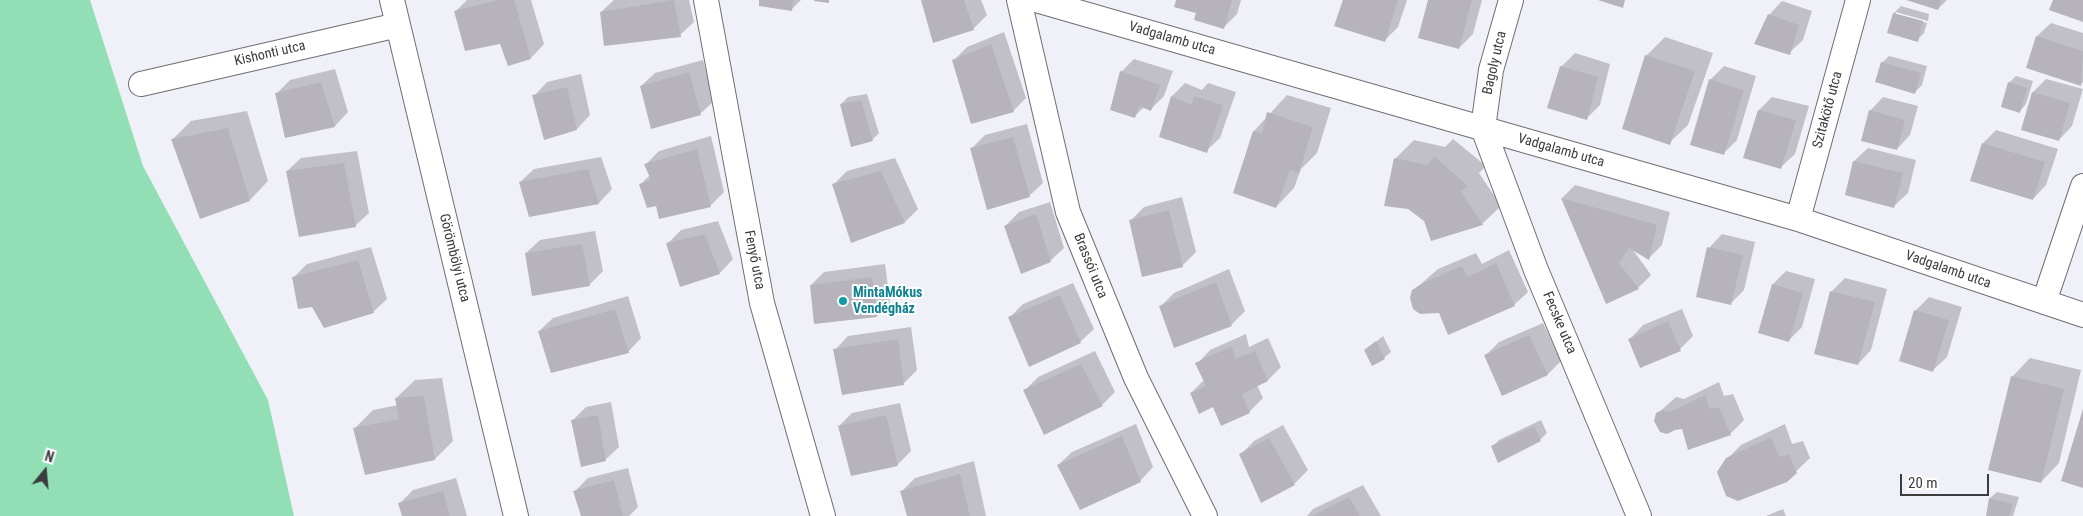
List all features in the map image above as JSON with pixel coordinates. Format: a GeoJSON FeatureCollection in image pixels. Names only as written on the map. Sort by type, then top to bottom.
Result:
{"type":"FeatureCollection","features":[{"type":"Feature","properties":{"kind":"street","name":"Görömbölyi utca"},"geometry":{"type":"LineString","coordinates":[[392,0],[516,516]]}},
{"type":"Feature","properties":{"kind":"street","name":"Fenyő utca"},"geometry":{"type":"LineString","coordinates":[[706,0],[762,303],[823,516]]}},
{"type":"Feature","properties":{"kind":"street","name":"Brassói utca"},"geometry":{"type":"LineString","coordinates":[[1020,0],[1068,212],[1136,378],[1205,516]]}},
{"type":"Feature","properties":{"kind":"street","name":"Vadgalamb utca"},"geometry":{"type":"LineString","coordinates":[[1036,0],[1798,219],[2083,315]]}},
{"type":"Feature","properties":{"kind":"street","name":"Bagoly utca"},"geometry":{"type":"LineString","coordinates":[[1483,128],[1491,70],[1511,0]]}},
{"type":"Feature","properties":{"kind":"street","name":"Szitakötő utca"},"geometry":{"type":"LineString","coordinates":[[1798,219],[1858,0]]}},
{"type":"Feature","properties":{"kind":"street","name":"Kishonti utca"},"geometry":{"type":"LineString","coordinates":[[141,84],[398,25]]}},
{"type":"Feature","properties":{"kind":"street","name":"Fecske utca"},"geometry":{"type":"LineString","coordinates":[[1483,128],[1536,270],[1639,516]]}},
{"type":"Feature","properties":{"kind":"street"},"geometry":{"type":"LineString","coordinates":[[2044,302],[2083,186]]}},
{"type":"Feature","properties":{"kind":"green space"},"geometry":{"type":"Polygon","coordinates":[[[0,0],[90,0],[143,166],[268,400],[294,516],[0,516],[0,0]]]}},
{"type":"Feature","properties":{"kind":"building"},"geometry":{"type":"Polygon","coordinates":[[[498,0],[514,0],[531,59],[508,66],[500,44],[465,51],[454,11],[498,0]]]}},
{"type":"Feature","properties":{"kind":"building"},"geometry":{"type":"Polygon","coordinates":[[[674,0],[681,37],[604,46],[600,12],[674,0]]]}},
{"type":"Feature","properties":{"kind":"building"},"geometry":{"type":"Polygon","coordinates":[[[759,0],[793,0],[792,11],[759,6],[759,0]]]}},
{"type":"Feature","properties":{"kind":"building"},"geometry":{"type":"Polygon","coordinates":[[[829,0],[829,3],[814,1],[829,0]]]}},
{"type":"Feature","properties":{"kind":"building"},"geometry":{"type":"Polygon","coordinates":[[[921,0],[964,0],[974,30],[933,43],[921,0]]]}},
{"type":"Feature","properties":{"kind":"building"},"geometry":{"type":"Polygon","coordinates":[[[1176,0],[1232,0],[1224,29],[1194,20],[1196,13],[1174,7],[1176,0]]]}},
{"type":"Feature","properties":{"kind":"building"},"geometry":{"type":"Polygon","coordinates":[[[1343,0],[1398,0],[1385,42],[1334,26],[1343,0]]]}},
{"type":"Feature","properties":{"kind":"building"},"geometry":{"type":"Polygon","coordinates":[[[1428,0],[1472,0],[1459,49],[1418,38],[1428,0]]]}},
{"type":"Feature","properties":{"kind":"building"},"geometry":{"type":"Polygon","coordinates":[[[1598,0],[1625,0],[1623,8],[1598,0]]]}},
{"type":"Feature","properties":{"kind":"building"},"geometry":{"type":"Polygon","coordinates":[[[1906,0],[1941,0],[1938,10],[1906,0]]]}},
{"type":"Feature","properties":{"kind":"building"},"geometry":{"type":"Polygon","coordinates":[[[2053,0],[2083,0],[2083,22],[2049,10],[2053,0]]]}},
{"type":"Feature","properties":{"kind":"building"},"geometry":{"type":"Polygon","coordinates":[[[1893,13],[1923,21],[1918,42],[1887,33],[1893,13]]]}},
{"type":"Feature","properties":{"kind":"building"},"geometry":{"type":"Polygon","coordinates":[[[1768,14],[1799,25],[1790,55],[1754,44],[1768,14]]]}},
{"type":"Feature","properties":{"kind":"building"},"geometry":{"type":"Polygon","coordinates":[[[2036,36],[2083,51],[2081,86],[2026,68],[2036,36]]]}},
{"type":"Feature","properties":{"kind":"building"},"geometry":{"type":"Polygon","coordinates":[[[991,44],[1014,112],[971,124],[952,60],[991,44]]]}},
{"type":"Feature","properties":{"kind":"building"},"geometry":{"type":"Polygon","coordinates":[[[1645,55],[1695,71],[1670,145],[1622,129],[1645,55]]]}},
{"type":"Feature","properties":{"kind":"building"},"geometry":{"type":"Polygon","coordinates":[[[1881,62],[1921,73],[1915,94],[1875,82],[1881,62]]]}},
{"type":"Feature","properties":{"kind":"building"},"geometry":{"type":"Polygon","coordinates":[[[1560,66],[1598,77],[1587,120],[1547,108],[1560,66]]]}},
{"type":"Feature","properties":{"kind":"building"},"geometry":{"type":"Polygon","coordinates":[[[1120,71],[1160,85],[1151,111],[1139,106],[1135,118],[1110,110],[1120,71]]]}},
{"type":"Feature","properties":{"kind":"building"},"geometry":{"type":"Polygon","coordinates":[[[689,72],[701,115],[651,129],[640,86],[689,72]]]}},
{"type":"Feature","properties":{"kind":"building"},"geometry":{"type":"Polygon","coordinates":[[[1709,79],[1744,90],[1724,155],[1690,145],[1709,79]]]}},
{"type":"Feature","properties":{"kind":"building"},"geometry":{"type":"Polygon","coordinates":[[[321,82],[335,127],[285,138],[275,93],[321,82]]]}},
{"type":"Feature","properties":{"kind":"building"},"geometry":{"type":"Polygon","coordinates":[[[2008,82],[2027,88],[2020,113],[2001,107],[2008,82]]]}},
{"type":"Feature","properties":{"kind":"building"},"geometry":{"type":"Polygon","coordinates":[[[567,87],[577,130],[544,140],[532,95],[567,87]]]}},
{"type":"Feature","properties":{"kind":"building"},"geometry":{"type":"Polygon","coordinates":[[[2032,92],[2070,103],[2059,141],[2021,130],[2032,92]]]}},
{"type":"Feature","properties":{"kind":"building"},"geometry":{"type":"Polygon","coordinates":[[[1171,96],[1191,105],[1194,96],[1223,105],[1207,153],[1159,137],[1171,96]]]}},
{"type":"Feature","properties":{"kind":"building"},"geometry":{"type":"Polygon","coordinates":[[[861,100],[873,141],[851,147],[840,104],[861,100]]]}},
{"type":"Feature","properties":{"kind":"building"},"geometry":{"type":"Polygon","coordinates":[[[1758,110],[1796,120],[1781,169],[1743,158],[1758,110]]]}},
{"type":"Feature","properties":{"kind":"building"},"geometry":{"type":"Polygon","coordinates":[[[1869,110],[1905,120],[1897,150],[1861,141],[1869,110]]]}},
{"type":"Feature","properties":{"kind":"building"},"geometry":{"type":"Polygon","coordinates":[[[1267,112],[1313,127],[1299,173],[1290,170],[1276,208],[1233,193],[1253,131],[1262,133],[1267,112]]]}},
{"type":"Feature","properties":{"kind":"building"},"geometry":{"type":"Polygon","coordinates":[[[228,128],[250,201],[200,219],[171,139],[228,128]]]}},
{"type":"Feature","properties":{"kind":"building"},"geometry":{"type":"Polygon","coordinates":[[[1013,137],[1030,197],[987,210],[970,148],[1013,137]]]}},
{"type":"Feature","properties":{"kind":"building"},"geometry":{"type":"Polygon","coordinates":[[[1982,143],[2045,162],[2033,200],[1970,181],[1982,143]]]}},
{"type":"Feature","properties":{"kind":"building"},"geometry":{"type":"Polygon","coordinates":[[[697,149],[711,207],[659,219],[656,206],[647,208],[639,184],[651,180],[644,164],[697,149]]]}},
{"type":"Feature","properties":{"kind":"building"},"geometry":{"type":"Polygon","coordinates":[[[1434,156],[1468,186],[1461,192],[1483,225],[1431,241],[1424,221],[1408,209],[1384,206],[1394,158],[1427,165],[1434,156]]]}},
{"type":"Feature","properties":{"kind":"building"},"geometry":{"type":"Polygon","coordinates":[[[1853,161],[1903,173],[1894,208],[1845,195],[1853,161]]]}},
{"type":"Feature","properties":{"kind":"building"},"geometry":{"type":"Polygon","coordinates":[[[344,163],[356,227],[299,237],[286,171],[344,163]]]}},
{"type":"Feature","properties":{"kind":"building"},"geometry":{"type":"Polygon","coordinates":[[[588,169],[599,204],[529,217],[519,182],[588,169]]]}},
{"type":"Feature","properties":{"kind":"building"},"geometry":{"type":"Polygon","coordinates":[[[881,171],[905,223],[851,243],[832,184],[881,171]]]}},
{"type":"Feature","properties":{"kind":"building"},"geometry":{"type":"Polygon","coordinates":[[[1561,198],[1657,225],[1649,260],[1629,248],[1619,263],[1639,289],[1606,304],[1561,198]]]}},
{"type":"Feature","properties":{"kind":"building"},"geometry":{"type":"Polygon","coordinates":[[[1169,210],[1183,267],[1142,277],[1129,220],[1169,210]]]}},
{"type":"Feature","properties":{"kind":"building"},"geometry":{"type":"Polygon","coordinates":[[[1036,214],[1051,262],[1021,274],[1004,226],[1036,214]]]}},
{"type":"Feature","properties":{"kind":"building"},"geometry":{"type":"Polygon","coordinates":[[[705,234],[720,274],[680,287],[666,243],[705,234]]]}},
{"type":"Feature","properties":{"kind":"building"},"geometry":{"type":"Polygon","coordinates":[[[582,244],[590,286],[532,296],[525,253],[582,244]]]}},
{"type":"Feature","properties":{"kind":"building"},"geometry":{"type":"Polygon","coordinates":[[[1707,247],[1743,255],[1731,305],[1696,297],[1707,247]]]}},
{"type":"Feature","properties":{"kind":"building"},"geometry":{"type":"Polygon","coordinates":[[[358,260],[374,313],[324,328],[312,307],[298,309],[292,277],[358,260]]]}},
{"type":"Feature","properties":{"kind":"building"},"geometry":{"type":"Polygon","coordinates":[[[1496,263],[1515,306],[1448,335],[1439,313],[1420,314],[1413,309],[1410,298],[1412,290],[1423,283],[1462,266],[1468,277],[1496,263]]]}},
{"type":"Feature","properties":{"kind":"building","name":"MintaMókus Vendégház"},"geometry":{"type":"Polygon","coordinates":[[[872,277],[877,317],[814,324],[810,285],[872,277]]]}},
{"type":"Feature","properties":{"kind":"building"},"geometry":{"type":"Polygon","coordinates":[[[1216,282],[1232,326],[1174,348],[1159,306],[1216,282]]]}},
{"type":"Feature","properties":{"kind":"building"},"geometry":{"type":"Polygon","coordinates":[[[1772,284],[1803,293],[1789,342],[1758,333],[1772,284]]]}},
{"type":"Feature","properties":{"kind":"building"},"geometry":{"type":"Polygon","coordinates":[[[1830,291],[1875,302],[1858,365],[1814,354],[1830,291]]]}},
{"type":"Feature","properties":{"kind":"building"},"geometry":{"type":"Polygon","coordinates":[[[1060,295],[1081,343],[1029,367],[1008,317],[1060,295]]]}},
{"type":"Feature","properties":{"kind":"building"},"geometry":{"type":"Polygon","coordinates":[[[615,309],[629,353],[551,373],[538,331],[615,309]]]}},
{"type":"Feature","properties":{"kind":"building"},"geometry":{"type":"Polygon","coordinates":[[[1914,310],[1949,320],[1933,372],[1899,361],[1914,310]]]}},
{"type":"Feature","properties":{"kind":"building"},"geometry":{"type":"Polygon","coordinates":[[[1668,321],[1681,351],[1640,368],[1628,339],[1668,321]]]}},
{"type":"Feature","properties":{"kind":"building"},"geometry":{"type":"Polygon","coordinates":[[[1529,335],[1548,375],[1502,396],[1484,355],[1529,335]]]}},
{"type":"Feature","properties":{"kind":"building"},"geometry":{"type":"Polygon","coordinates":[[[898,339],[904,385],[842,395],[833,349],[898,339]]]}},
{"type":"Feature","properties":{"kind":"building"},"geometry":{"type":"Polygon","coordinates":[[[1376,341],[1385,359],[1372,366],[1364,350],[1376,341]]]}},
{"type":"Feature","properties":{"kind":"building"},"geometry":{"type":"Polygon","coordinates":[[[1232,346],[1235,359],[1255,351],[1268,381],[1242,394],[1250,413],[1221,426],[1213,407],[1199,414],[1190,393],[1206,386],[1195,363],[1232,346]]]}},
{"type":"Feature","properties":{"kind":"building"},"geometry":{"type":"Polygon","coordinates":[[[1081,364],[1103,406],[1044,435],[1023,390],[1081,364]]]}},
{"type":"Feature","properties":{"kind":"building"},"geometry":{"type":"Polygon","coordinates":[[[2011,376],[2064,389],[2041,483],[1988,470],[2011,376]]]}},
{"type":"Feature","properties":{"kind":"building"},"geometry":{"type":"Polygon","coordinates":[[[1705,395],[1710,409],[1719,407],[1731,435],[1688,450],[1682,429],[1667,434],[1660,432],[1654,421],[1656,413],[1662,410],[1670,412],[1705,395]]]}},
{"type":"Feature","properties":{"kind":"building"},"geometry":{"type":"Polygon","coordinates":[[[424,396],[435,460],[365,475],[353,428],[399,419],[395,398],[424,396]]]}},
{"type":"Feature","properties":{"kind":"building"},"geometry":{"type":"Polygon","coordinates":[[[2083,409],[2083,488],[2061,481],[2083,409]]]}},
{"type":"Feature","properties":{"kind":"building"},"geometry":{"type":"Polygon","coordinates":[[[598,415],[606,461],[581,467],[571,420],[598,415]]]}},
{"type":"Feature","properties":{"kind":"building"},"geometry":{"type":"Polygon","coordinates":[[[886,415],[898,466],[851,476],[838,426],[886,415]]]}},
{"type":"Feature","properties":{"kind":"building"},"geometry":{"type":"Polygon","coordinates":[[[1534,426],[1541,441],[1498,463],[1491,446],[1534,426]]]}},
{"type":"Feature","properties":{"kind":"building"},"geometry":{"type":"Polygon","coordinates":[[[1122,436],[1141,482],[1080,510],[1057,465],[1122,436]]]}},
{"type":"Feature","properties":{"kind":"building"},"geometry":{"type":"Polygon","coordinates":[[[1771,437],[1779,457],[1789,454],[1797,473],[1787,482],[1738,501],[1726,496],[1717,472],[1726,458],[1771,437]]]}},
{"type":"Feature","properties":{"kind":"building"},"geometry":{"type":"Polygon","coordinates":[[[1269,438],[1295,485],[1261,503],[1239,454],[1269,438]]]}},
{"type":"Feature","properties":{"kind":"building"},"geometry":{"type":"Polygon","coordinates":[[[960,474],[970,516],[907,516],[900,491],[960,474]]]}},
{"type":"Feature","properties":{"kind":"building"},"geometry":{"type":"Polygon","coordinates":[[[614,480],[623,516],[581,516],[573,491],[614,480]]]}},
{"type":"Feature","properties":{"kind":"building"},"geometry":{"type":"Polygon","coordinates":[[[443,491],[450,516],[402,516],[398,503],[443,491]]]}},
{"type":"Feature","properties":{"kind":"building"},"geometry":{"type":"Polygon","coordinates":[[[1349,497],[1360,516],[1312,516],[1349,497]]]}},
{"type":"Feature","properties":{"kind":"building"},"geometry":{"type":"Polygon","coordinates":[[[1989,498],[2013,504],[2009,516],[1986,516],[1989,498]]]}},
{"type":"Feature","properties":{"kind":"place","name":"MintaMókus Vendégház"},"geometry":{"type":"Point","coordinates":[843,301]}}]}
